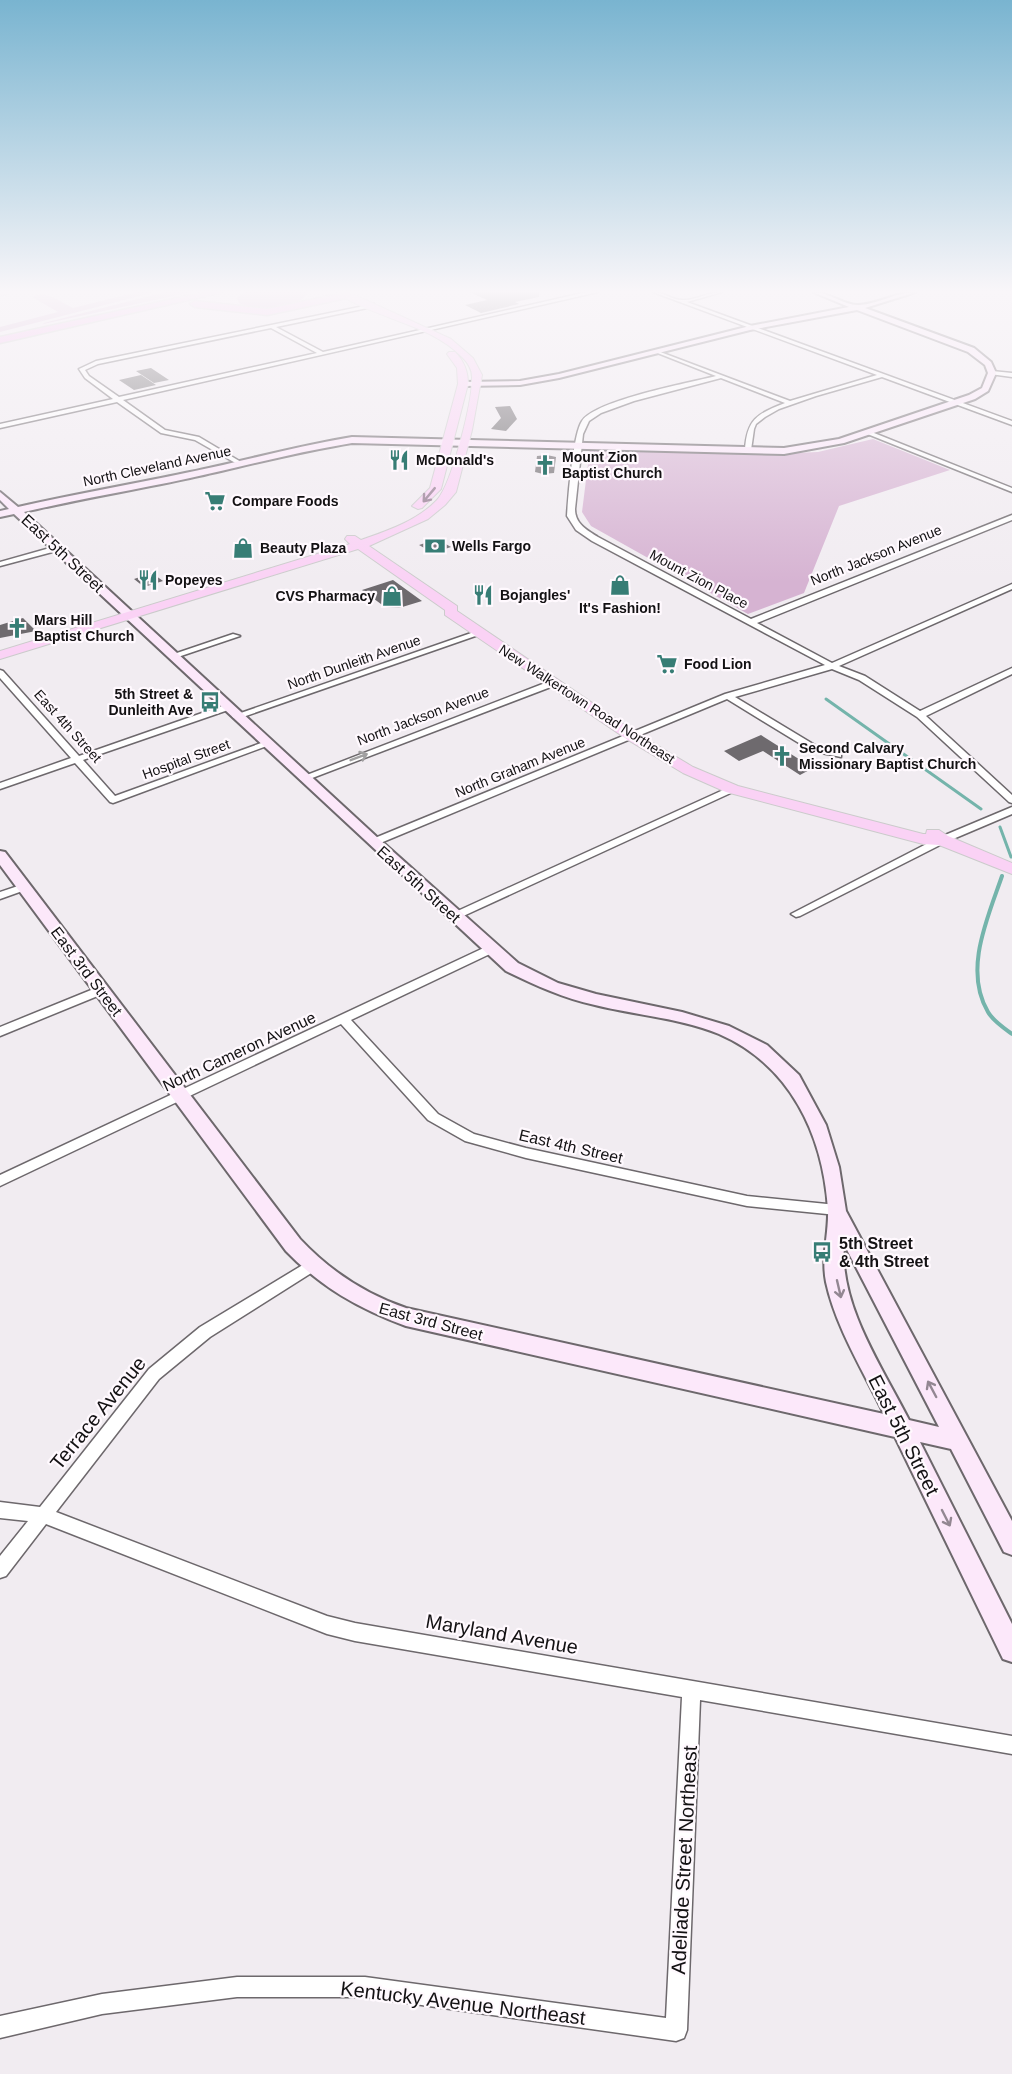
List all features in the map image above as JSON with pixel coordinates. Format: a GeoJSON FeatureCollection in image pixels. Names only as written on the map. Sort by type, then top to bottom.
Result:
{"type":"FeatureCollection","features":[{"type":"Feature","properties":{"kind":"main road"},"geometry":{"type":"LineString","coordinates":[[355,542],[406,516],[424,502],[435,489],[462,389]]}},
{"type":"Feature","properties":{"kind":"main road"},"geometry":{"type":"LineString","coordinates":[[0,655],[355,542],[418,519],[439,505],[452,490],[476,389]]}},
{"type":"Feature","properties":{"kind":"main road","name":"New Walkertown Road Northeast"},"geometry":{"type":"LineString","coordinates":[[355,542],[452,609],[461,610],[688,770],[732,789],[923,839],[942,840]]}},
{"type":"Feature","properties":{"kind":"main road","name":"New Walkertown Road Northeast"},"geometry":{"type":"LineString","coordinates":[[452,609],[450,612],[553,683],[638,735],[723,773],[929,831],[942,840],[1012,869]]}},
{"type":"Feature","properties":{"kind":"main road"},"geometry":{"type":"LineString","coordinates":[[0,647],[127,613]]}},
{"type":"Feature","properties":{"kind":"main road"},"geometry":{"type":"LineString","coordinates":[[732,789],[751,788],[815,804],[824,800]]}},
{"type":"Feature","properties":{"kind":"street"},"geometry":{"type":"LineString","coordinates":[[103,389],[163,432],[197,438],[239,463]]}},
{"type":"Feature","properties":{"kind":"street"},"geometry":{"type":"LineString","coordinates":[[0,426],[164,389]]}},
{"type":"Feature","properties":{"kind":"street","name":"Mount Zion Place"},"geometry":{"type":"LineString","coordinates":[[677,389],[602,410],[585,421],[579,444],[571,509],[571,516],[579,528],[624,555],[832,666],[862,678],[920,715],[1012,800]]}},
{"type":"Feature","properties":{"kind":"street"},"geometry":{"type":"LineString","coordinates":[[755,389],[791,403]]}},
{"type":"Feature","properties":{"kind":"street"},"geometry":{"type":"LineString","coordinates":[[748,450],[749,435],[753,425],[762,416],[791,403],[838,389]]}},
{"type":"Feature","properties":{"kind":"street"},"geometry":{"type":"LineString","coordinates":[[916,389],[1012,423]]}},
{"type":"Feature","properties":{"kind":"street","name":"North Cleveland Avenue"},"geometry":{"type":"LineString","coordinates":[[0,514],[96,492],[190,475],[296,449],[352,440],[464,441],[784,451],[817,446],[867,432],[955,403],[985,389]]}},
{"type":"Feature","properties":{"kind":"street"},"geometry":{"type":"LineString","coordinates":[[867,432],[1012,490]]}},
{"type":"Feature","properties":{"kind":"street","name":"East 5th Street"},"geometry":{"type":"LineString","coordinates":[[0,495],[490,949],[523,974],[550,987],[591,999],[702,1021],[738,1036],[771,1057],[795,1084],[817,1125],[837,1210],[1012,1544]]}},
{"type":"Feature","properties":{"kind":"street","name":"North Jackson Avenue"},"geometry":{"type":"LineString","coordinates":[[752,622],[1012,517]]}},
{"type":"Feature","properties":{"kind":"street"},"geometry":{"type":"LineString","coordinates":[[0,564],[57,548]]}},
{"type":"Feature","properties":{"kind":"street","name":"North Graham Avenue"},"geometry":{"type":"LineString","coordinates":[[374,842],[728,696],[832,666],[1012,586]]}},
{"type":"Feature","properties":{"kind":"street","name":"North Dunleith Avenue"},"geometry":{"type":"LineString","coordinates":[[0,786],[78,759],[480,633]]}},
{"type":"Feature","properties":{"kind":"street"},"geometry":{"type":"LineString","coordinates":[[172,656],[236,636]]}},
{"type":"Feature","properties":{"kind":"street"},"geometry":{"type":"LineString","coordinates":[[920,715],[1012,671]]}},
{"type":"Feature","properties":{"kind":"street","name":"East 4th Street"},"geometry":{"type":"LineString","coordinates":[[0,673],[113,800]]}},
{"type":"Feature","properties":{"kind":"street","name":"North Jackson Avenue"},"geometry":{"type":"LineString","coordinates":[[304,778],[553,683]]}},
{"type":"Feature","properties":{"kind":"street"},"geometry":{"type":"LineString","coordinates":[[728,696],[815,749],[838,754]]}},
{"type":"Feature","properties":{"kind":"street","name":"Hospital Street"},"geometry":{"type":"LineString","coordinates":[[113,800],[267,744]]}},
{"type":"Feature","properties":{"kind":"street"},"geometry":{"type":"LineString","coordinates":[[455,916],[732,789]]}},
{"type":"Feature","properties":{"kind":"street"},"geometry":{"type":"LineString","coordinates":[[796,914],[942,840],[1012,810]]}},
{"type":"Feature","properties":{"kind":"street","name":"East 3rd Street"},"geometry":{"type":"LineString","coordinates":[[0,855],[293,1245],[311,1266],[353,1296],[406,1317],[958,1442]]}},
{"type":"Feature","properties":{"kind":"street"},"geometry":{"type":"LineString","coordinates":[[0,896],[24,887]]}},
{"type":"Feature","properties":{"kind":"street","name":"North Cameron Avenue"},"geometry":{"type":"LineString","coordinates":[[0,1181],[182,1097],[490,949]]}},
{"type":"Feature","properties":{"kind":"street"},"geometry":{"type":"LineString","coordinates":[[0,1032],[101,990]]}},
{"type":"Feature","properties":{"kind":"street","name":"East 4th Street"},"geometry":{"type":"LineString","coordinates":[[344,1020],[425,1109],[450,1128],[470,1138],[526,1153],[747,1201],[837,1210]]}},
{"type":"Feature","properties":{"kind":"street","name":"East 5th Street"},"geometry":{"type":"LineString","coordinates":[[837,1210],[834,1262],[842,1301],[857,1342],[1012,1650]]}},
{"type":"Feature","properties":{"kind":"street","name":"Terrace Avenue"},"geometry":{"type":"LineString","coordinates":[[0,1570],[154,1374],[205,1332],[311,1266]]}},
{"type":"Feature","properties":{"kind":"street","name":"Maryland Avenue"},"geometry":{"type":"LineString","coordinates":[[0,1510],[42,1515],[327,1625],[367,1634],[1012,1745]]}},
{"type":"Feature","properties":{"kind":"street","name":"Adeliade Street Northeast"},"geometry":{"type":"LineString","coordinates":[[676,2030],[692,1690]]}},
{"type":"Feature","properties":{"kind":"street","name":"Kentucky Avenue Northeast"},"geometry":{"type":"LineString","coordinates":[[0,2027],[102,2004],[237,1987],[365,1987],[676,2030]]}},
{"type":"Feature","properties":{"kind":"shaded area"},"geometry":{"type":"Polygon","coordinates":[[[873,439],[950,470],[839,506],[804,593],[748,614],[591,526],[582,512],[590,448],[771,454],[818,452],[873,439]]]}},
{"type":"Feature","properties":{"kind":"building"},"geometry":{"type":"Polygon","coordinates":[[[510,406],[517,419],[506,431],[491,429],[501,418],[495,407],[510,406]]]}},
{"type":"Feature","properties":{"kind":"building","name":"Mount Zion Baptist Church"},"geometry":{"type":"Polygon","coordinates":[[[537,456],[556,457],[554,473],[535,472],[537,456]]]}},
{"type":"Feature","properties":{"kind":"building","name":"Wells Fargo"},"geometry":{"type":"Polygon","coordinates":[[[437,539],[451,547],[433,553],[419,545],[437,539]]]}},
{"type":"Feature","properties":{"kind":"building","name":"Popeyes"},"geometry":{"type":"Polygon","coordinates":[[[152,573],[163,581],[144,587],[134,579],[152,573]]]}},
{"type":"Feature","properties":{"kind":"building","name":"CVS Pharmacy"},"geometry":{"type":"Polygon","coordinates":[[[393,580],[422,601],[399,608],[385,607],[362,590],[393,580]]]}},
{"type":"Feature","properties":{"kind":"building","name":"Mars Hill Baptist Church"},"geometry":{"type":"Polygon","coordinates":[[[23,618],[36,631],[0,638],[0,625],[23,618]]]}},
{"type":"Feature","properties":{"kind":"building","name":"Second Calvary Missionary Baptist Church"},"geometry":{"type":"Polygon","coordinates":[[[761,735],[813,768],[800,775],[763,751],[739,761],[724,751],[761,735]]]}},
{"type":"Feature","properties":{"kind":"waterway"},"geometry":{"type":"LineString","coordinates":[[826,699],[981,809]]}},
{"type":"Feature","properties":{"kind":"waterway"},"geometry":{"type":"LineString","coordinates":[[1000,827],[1011,857]]}},
{"type":"Feature","properties":{"kind":"waterway"},"geometry":{"type":"LineString","coordinates":[[1002,876],[980,944],[978,979],[981,996],[988,1012],[1012,1034]]}},
{"type":"Feature","properties":{"kind":"place","name":"McDonald's"},"geometry":{"type":"Point","coordinates":[399,460]}},
{"type":"Feature","properties":{"kind":"place","name":"Mount Zion Baptist Church"},"geometry":{"type":"Point","coordinates":[545,465]}},
{"type":"Feature","properties":{"kind":"place","name":"Compare Foods"},"geometry":{"type":"Point","coordinates":[215,501]}},
{"type":"Feature","properties":{"kind":"place","name":"Wells Fargo"},"geometry":{"type":"Point","coordinates":[435,546]}},
{"type":"Feature","properties":{"kind":"place","name":"Beauty Plaza"},"geometry":{"type":"Point","coordinates":[243,548]}},
{"type":"Feature","properties":{"kind":"place","name":"Popeyes"},"geometry":{"type":"Point","coordinates":[148,580]}},
{"type":"Feature","properties":{"kind":"place","name":"It's Fashion!"},"geometry":{"type":"Point","coordinates":[620,585]}},
{"type":"Feature","properties":{"kind":"place","name":"Bojangles'"},"geometry":{"type":"Point","coordinates":[483,595]}},
{"type":"Feature","properties":{"kind":"place","name":"CVS Pharmacy"},"geometry":{"type":"Point","coordinates":[392,596]}},
{"type":"Feature","properties":{"kind":"place","name":"Mars Hill Baptist Church"},"geometry":{"type":"Point","coordinates":[17,628]}},
{"type":"Feature","properties":{"kind":"place","name":"Food Lion"},"geometry":{"type":"Point","coordinates":[667,664]}},
{"type":"Feature","properties":{"kind":"place","name":"5th Street & Dunleith Ave"},"geometry":{"type":"Point","coordinates":[210,702]}},
{"type":"Feature","properties":{"kind":"place","name":"Second Calvary Missionary Baptist Church"},"geometry":{"type":"Point","coordinates":[782,756]}},
{"type":"Feature","properties":{"kind":"place","name":"5th Street & 4th Street"},"geometry":{"type":"Point","coordinates":[822,1252]}}]}
